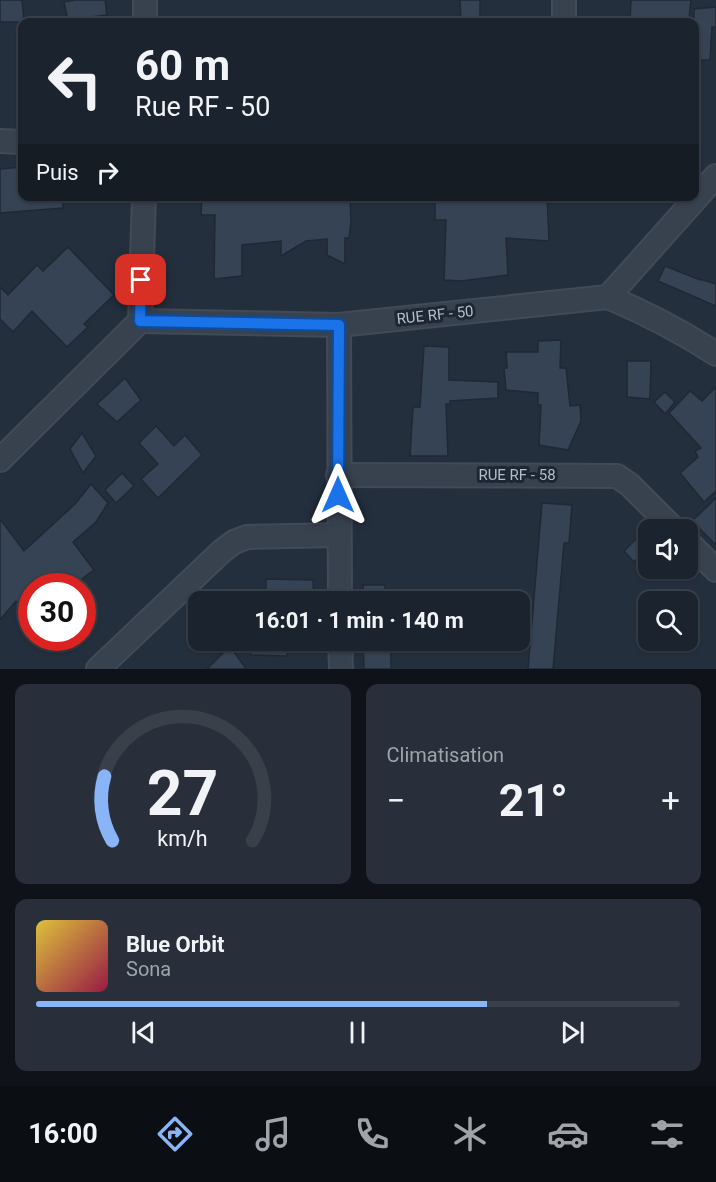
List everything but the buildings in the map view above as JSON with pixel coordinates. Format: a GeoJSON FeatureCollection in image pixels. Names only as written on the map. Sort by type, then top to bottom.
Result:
{"type":"FeatureCollection","features":[{"type":"Feature","properties":{"kind":"street"},"geometry":{"type":"LineString","coordinates":[[145,0],[145,18]]}},
{"type":"Feature","properties":{"kind":"street"},"geometry":{"type":"LineString","coordinates":[[564,0],[564,18]]}},
{"type":"Feature","properties":{"kind":"street"},"geometry":{"type":"LineString","coordinates":[[0,141],[18,142]]}},
{"type":"Feature","properties":{"kind":"street"},"geometry":{"type":"LineString","coordinates":[[699,195],[716,176]]}},
{"type":"Feature","properties":{"kind":"street"},"geometry":{"type":"LineString","coordinates":[[0,460],[140,321],[144,201]]}},
{"type":"Feature","properties":{"kind":"street"},"geometry":{"type":"LineString","coordinates":[[608,297],[694,201]]}},
{"type":"Feature","properties":{"kind":"street","name":"RUE RF - 50"},"geometry":{"type":"LineString","coordinates":[[140,321],[339,325],[608,297],[645,312],[716,354]]}},
{"type":"Feature","properties":{"kind":"street"},"geometry":{"type":"LineString","coordinates":[[339,325],[340,591]]}},
{"type":"Feature","properties":{"kind":"street","name":"RUE RF - 58"},"geometry":{"type":"LineString","coordinates":[[338,475],[617,476],[630,485],[664,519]]}},
{"type":"Feature","properties":{"kind":"street"},"geometry":{"type":"LineString","coordinates":[[98,669],[234,542],[247,537],[339,535]]}},
{"type":"Feature","properties":{"kind":"street"},"geometry":{"type":"LineString","coordinates":[[698,552],[716,570]]}},
{"type":"Feature","properties":{"kind":"street"},"geometry":{"type":"LineString","coordinates":[[340,651],[341,669]]}},
{"type":"Feature","properties":{"kind":"route"},"geometry":{"type":"LineString","coordinates":[[141,280],[140,321],[339,325],[338,495]]}}]}
